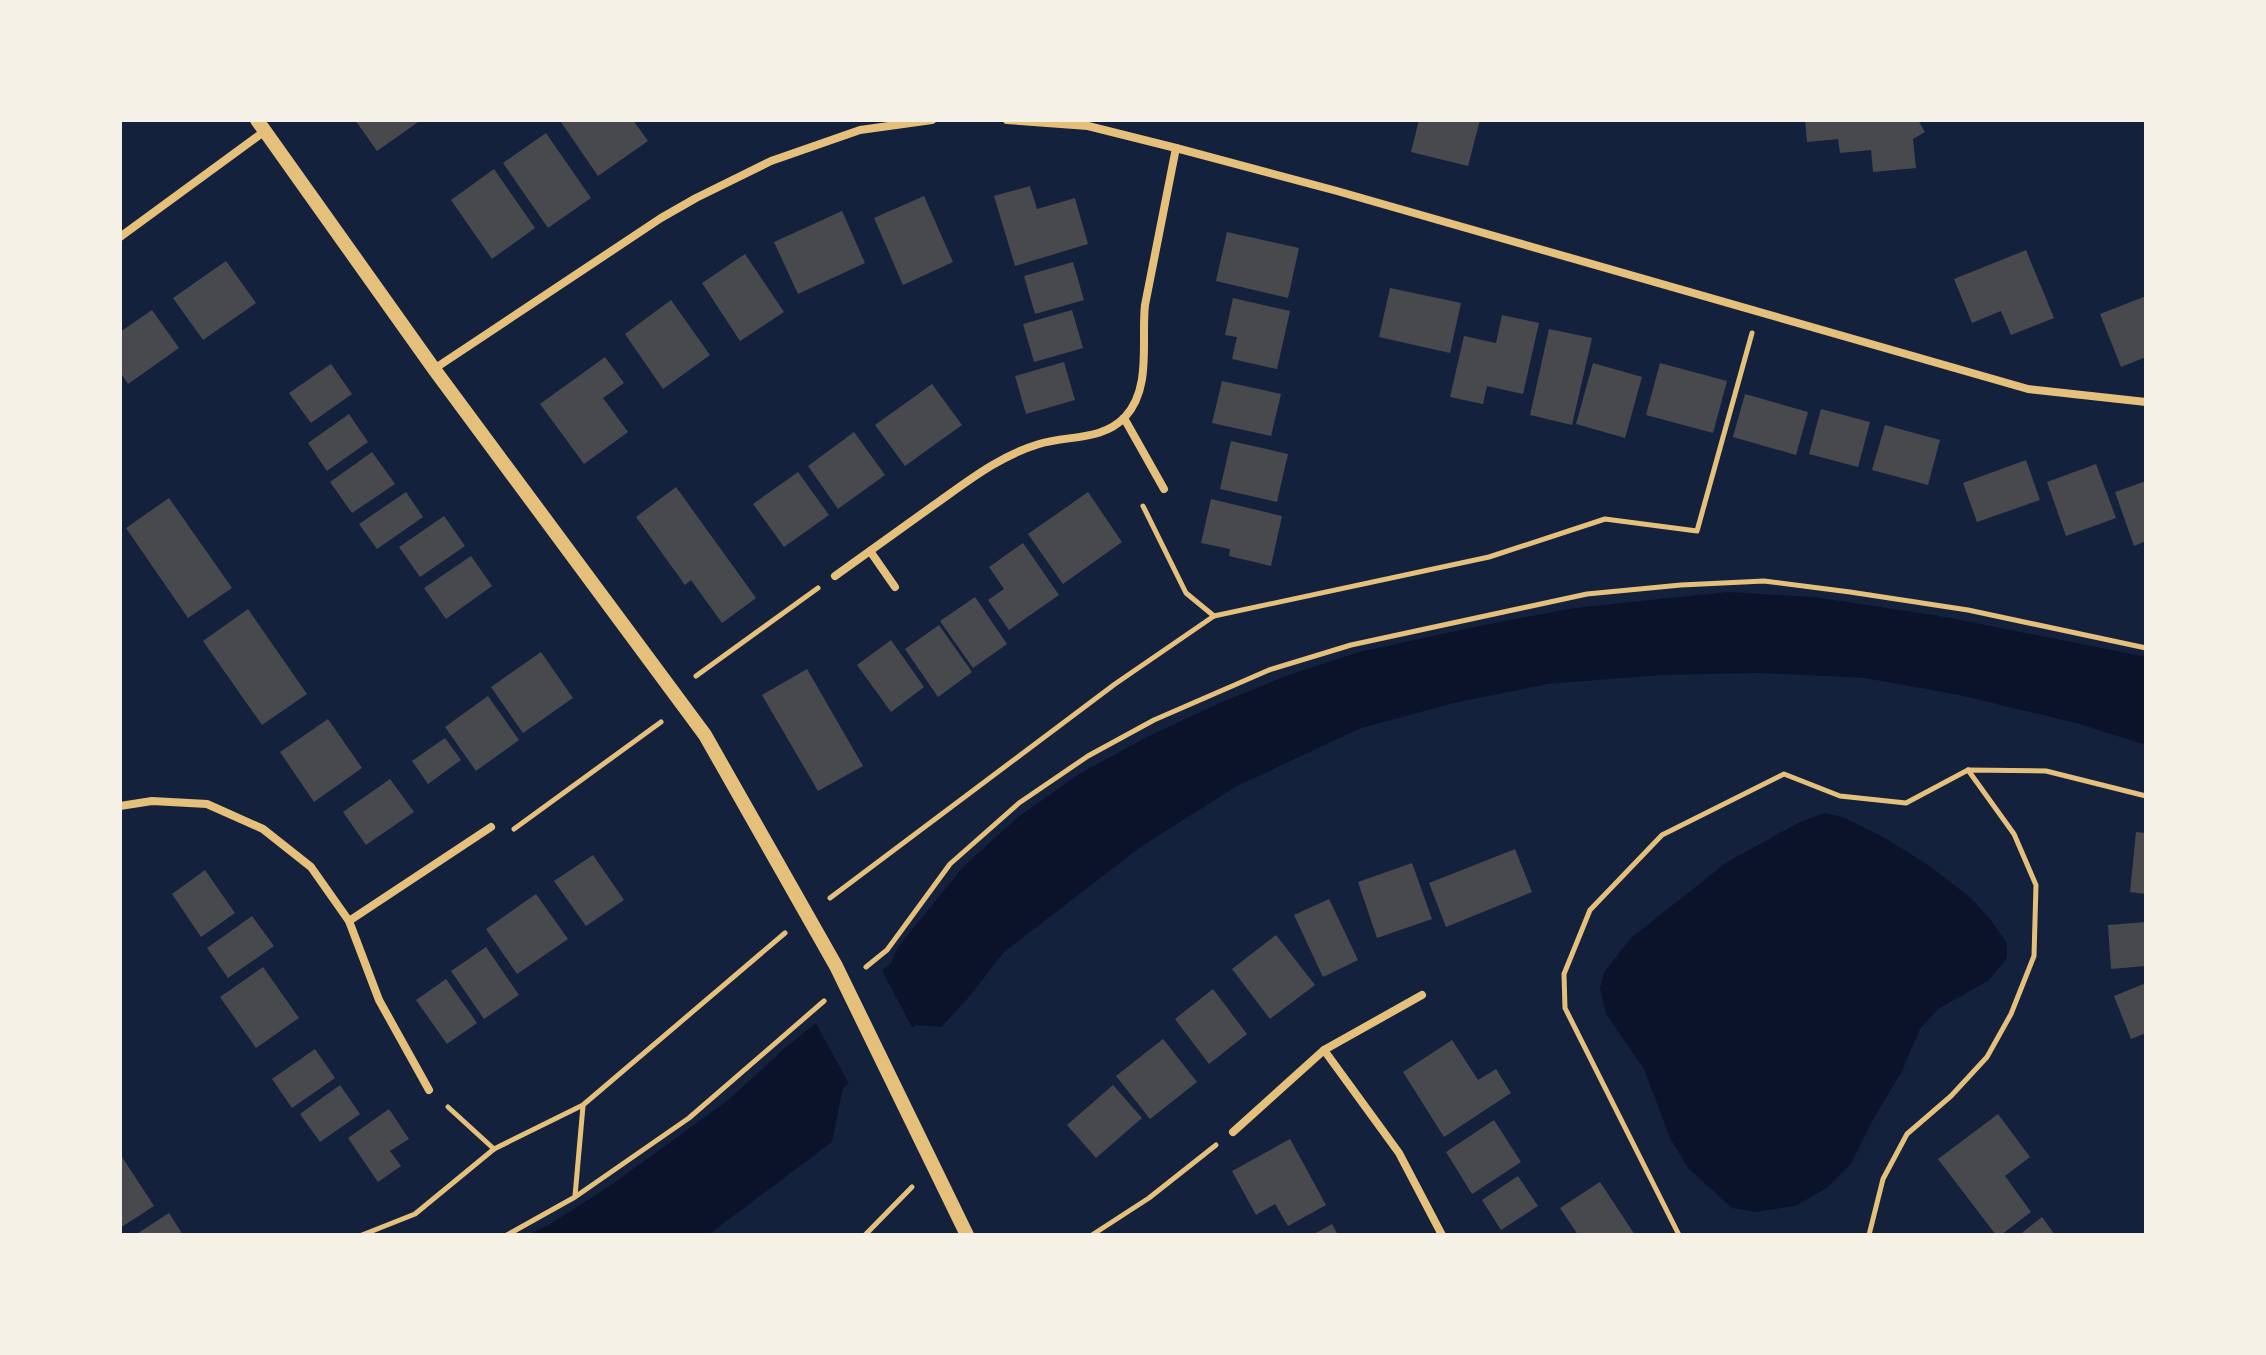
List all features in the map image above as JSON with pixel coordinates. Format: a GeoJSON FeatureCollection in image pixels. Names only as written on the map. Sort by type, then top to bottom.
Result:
{"type":"FeatureCollection","features":[{"type":"Feature","properties":{"kind":"street"},"geometry":{"type":"LineString","coordinates":[[857,120],[860,130]]}},
{"type":"Feature","properties":{"kind":"street"},"geometry":{"type":"LineString","coordinates":[[434,369],[696,198],[771,161],[860,130],[932,120]]}},
{"type":"Feature","properties":{"kind":"street"},"geometry":{"type":"LineString","coordinates":[[1007,120],[1088,126],[1176,148],[1352,195],[2028,389],[2146,402]]}},
{"type":"Feature","properties":{"kind":"street"},"geometry":{"type":"LineString","coordinates":[[120,237],[261,125],[434,369],[705,735],[836,966],[967,1235]]}},
{"type":"Feature","properties":{"kind":"street"},"geometry":{"type":"LineString","coordinates":[[835,576],[997,460],[1041,443],[1092,436],[1124,418],[1140,390],[1145,305],[1176,148]]}},
{"type":"Feature","properties":{"kind":"street"},"geometry":{"type":"LineString","coordinates":[[1124,418],[1164,489]]}},
{"type":"Feature","properties":{"kind":"street"},"geometry":{"type":"LineString","coordinates":[[870,551],[895,587]]}},
{"type":"Feature","properties":{"kind":"street"},"geometry":{"type":"LineString","coordinates":[[120,806],[152,801],[207,804],[263,829],[311,867],[349,921],[379,1000],[429,1090]]}},
{"type":"Feature","properties":{"kind":"street"},"geometry":{"type":"LineString","coordinates":[[349,921],[491,827]]}},
{"type":"Feature","properties":{"kind":"street"},"geometry":{"type":"LineString","coordinates":[[1233,1132],[1324,1050],[1422,995]]}},
{"type":"Feature","properties":{"kind":"street"},"geometry":{"type":"LineString","coordinates":[[1324,1050],[1399,1153],[1442,1235]]}},
{"type":"Feature","properties":{"kind":"path"},"geometry":{"type":"LineString","coordinates":[[362,1235],[415,1214],[494,1149],[583,1105],[807,914],[1115,684],[1214,616],[1489,557],[1605,519],[1697,531],[1758,312]]}},
{"type":"Feature","properties":{"kind":"path"},"geometry":{"type":"LineString","coordinates":[[1164,489],[1142,504],[1186,593],[1214,616]]}},
{"type":"Feature","properties":{"kind":"path"},"geometry":{"type":"LineString","coordinates":[[673,693],[835,576]]}},
{"type":"Feature","properties":{"kind":"path"},"geometry":{"type":"LineString","coordinates":[[865,968],[887,950],[950,864],[1019,803],[1088,756],[1154,720],[1269,670],[1351,645],[1587,594],[1764,581],[1968,610],[2146,648]]}},
{"type":"Feature","properties":{"kind":"path"},"geometry":{"type":"LineString","coordinates":[[491,827],[503,837],[684,706]]}},
{"type":"Feature","properties":{"kind":"path"},"geometry":{"type":"LineString","coordinates":[[1869,1235],[1883,1179],[1907,1134],[1951,1096],[1987,1057],[2011,1014],[2034,956],[2036,885],[2014,834],[1968,770]]}},
{"type":"Feature","properties":{"kind":"path"},"geometry":{"type":"LineString","coordinates":[[1679,1235],[1565,1008],[1564,974],[1590,910],[1662,835],[1784,774],[1840,796],[1906,803],[1968,770],[2046,771],[2146,796]]}},
{"type":"Feature","properties":{"kind":"path"},"geometry":{"type":"LineString","coordinates":[[507,1235],[575,1197],[689,1118],[832,995]]}},
{"type":"Feature","properties":{"kind":"path"},"geometry":{"type":"LineString","coordinates":[[429,1090],[494,1149]]}},
{"type":"Feature","properties":{"kind":"path"},"geometry":{"type":"LineString","coordinates":[[575,1197],[583,1105]]}},
{"type":"Feature","properties":{"kind":"path"},"geometry":{"type":"LineString","coordinates":[[1092,1235],[1149,1198],[1233,1132]]}},
{"type":"Feature","properties":{"kind":"path"},"geometry":{"type":"LineString","coordinates":[[865,1235],[934,1164]]}},
{"type":"Feature","properties":{"kind":"water"},"geometry":{"type":"Polygon","coordinates":[[[1727,592],[1815,597],[1945,617],[2146,657],[2146,745],[2076,723],[1959,695],[1865,678],[1760,673],[1661,675],[1548,684],[1458,702],[1361,728],[1237,786],[1142,846],[1004,952],[941,1027],[916,1025],[843,1088],[832,1142],[708,1235],[528,1235],[611,1185],[727,1101],[786,1047],[891,963],[898,947],[963,867],[1018,817],[1079,774],[1151,735],[1291,674],[1359,652],[1574,608],[1727,592]]]}},
{"type":"Feature","properties":{"kind":"water"},"geometry":{"type":"Polygon","coordinates":[[[1825,813],[1843,817],[1887,839],[1971,898],[2007,943],[2007,958],[1988,981],[1938,1009],[1920,1029],[1902,1071],[1851,1164],[1827,1188],[1795,1206],[1756,1212],[1732,1208],[1688,1168],[1670,1138],[1644,1069],[1606,1014],[1600,989],[1604,972],[1631,938],[1727,862],[1800,822],[1825,813]]]}},
{"type":"Feature","properties":{"kind":"pier"},"geometry":{"type":"Polygon","coordinates":[[[880,967],[914,1031],[851,1087],[814,1020],[880,967]]]}},
{"type":"Feature","properties":{"kind":"building"},"geometry":{"type":"Polygon","coordinates":[[[355,120],[421,120],[377,151],[355,120]]]}},
{"type":"Feature","properties":{"kind":"building"},"geometry":{"type":"Polygon","coordinates":[[[633,120],[648,141],[598,176],[561,122],[633,120]]]}},
{"type":"Feature","properties":{"kind":"building"},"geometry":{"type":"Polygon","coordinates":[[[1419,120],[1480,120],[1468,166],[1411,152],[1419,120]]]}},
{"type":"Feature","properties":{"kind":"building"},"geometry":{"type":"Polygon","coordinates":[[[1805,120],[1918,120],[1925,132],[1913,139],[1916,168],[1873,172],[1871,150],[1840,153],[1838,139],[1807,142],[1805,120]]]}},
{"type":"Feature","properties":{"kind":"building"},"geometry":{"type":"Polygon","coordinates":[[[546,133],[591,198],[548,228],[503,163],[546,133]]]}},
{"type":"Feature","properties":{"kind":"building"},"geometry":{"type":"Polygon","coordinates":[[[494,169],[535,228],[492,259],[451,200],[494,169]]]}},
{"type":"Feature","properties":{"kind":"building"},"geometry":{"type":"Polygon","coordinates":[[[1030,186],[1037,209],[1075,198],[1088,244],[1015,266],[994,196],[1030,186]]]}},
{"type":"Feature","properties":{"kind":"building"},"geometry":{"type":"Polygon","coordinates":[[[924,196],[953,262],[903,285],[874,218],[924,196]]]}},
{"type":"Feature","properties":{"kind":"building"},"geometry":{"type":"Polygon","coordinates":[[[842,211],[865,263],[798,294],[774,242],[842,211]]]}},
{"type":"Feature","properties":{"kind":"building"},"geometry":{"type":"Polygon","coordinates":[[[1227,232],[1299,248],[1288,298],[1216,281],[1227,232]]]}},
{"type":"Feature","properties":{"kind":"building"},"geometry":{"type":"Polygon","coordinates":[[[2026,250],[2054,318],[2011,335],[2001,311],[1972,323],[1954,279],[2026,250]]]}},
{"type":"Feature","properties":{"kind":"building"},"geometry":{"type":"Polygon","coordinates":[[[745,254],[784,312],[740,341],[702,283],[745,254]]]}},
{"type":"Feature","properties":{"kind":"building"},"geometry":{"type":"Polygon","coordinates":[[[226,261],[256,303],[203,340],[173,298],[226,261]]]}},
{"type":"Feature","properties":{"kind":"building"},"geometry":{"type":"Polygon","coordinates":[[[1073,262],[1084,300],[1035,314],[1024,276],[1073,262]]]}},
{"type":"Feature","properties":{"kind":"building"},"geometry":{"type":"Polygon","coordinates":[[[1390,288],[1461,303],[1450,353],[1379,337],[1390,288]]]}},
{"type":"Feature","properties":{"kind":"building"},"geometry":{"type":"Polygon","coordinates":[[[2146,296],[2146,357],[2121,367],[2100,314],[2146,296]]]}},
{"type":"Feature","properties":{"kind":"building"},"geometry":{"type":"Polygon","coordinates":[[[1233,298],[1290,311],[1277,369],[1232,359],[1237,337],[1225,335],[1233,298]]]}},
{"type":"Feature","properties":{"kind":"building"},"geometry":{"type":"Polygon","coordinates":[[[671,300],[710,355],[663,389],[625,334],[671,300]]]}},
{"type":"Feature","properties":{"kind":"building"},"geometry":{"type":"Polygon","coordinates":[[[152,310],[179,348],[128,384],[120,372],[120,332],[152,310]]]}},
{"type":"Feature","properties":{"kind":"building"},"geometry":{"type":"Polygon","coordinates":[[[1072,310],[1083,348],[1034,362],[1023,324],[1072,310]]]}},
{"type":"Feature","properties":{"kind":"building"},"geometry":{"type":"Polygon","coordinates":[[[1502,315],[1539,323],[1523,394],[1487,386],[1483,404],[1450,397],[1464,336],[1496,343],[1502,315]]]}},
{"type":"Feature","properties":{"kind":"building"},"geometry":{"type":"Polygon","coordinates":[[[1549,329],[1592,338],[1572,425],[1530,415],[1549,329]]]}},
{"type":"Feature","properties":{"kind":"building"},"geometry":{"type":"Polygon","coordinates":[[[605,357],[624,383],[603,398],[628,432],[584,464],[540,404],[605,357]]]}},
{"type":"Feature","properties":{"kind":"building"},"geometry":{"type":"Polygon","coordinates":[[[1064,362],[1075,400],[1026,414],[1015,376],[1064,362]]]}},
{"type":"Feature","properties":{"kind":"building"},"geometry":{"type":"Polygon","coordinates":[[[1593,363],[1642,377],[1625,438],[1576,424],[1593,363]]]}},
{"type":"Feature","properties":{"kind":"building"},"geometry":{"type":"Polygon","coordinates":[[[1660,363],[1727,381],[1713,433],[1646,415],[1660,363]]]}},
{"type":"Feature","properties":{"kind":"building"},"geometry":{"type":"Polygon","coordinates":[[[331,364],[352,394],[311,423],[289,393],[331,364]]]}},
{"type":"Feature","properties":{"kind":"building"},"geometry":{"type":"Polygon","coordinates":[[[1222,381],[1281,394],[1271,436],[1212,423],[1222,381]]]}},
{"type":"Feature","properties":{"kind":"building"},"geometry":{"type":"Polygon","coordinates":[[[932,384],[962,425],[905,466],[875,425],[932,384]]]}},
{"type":"Feature","properties":{"kind":"building"},"geometry":{"type":"Polygon","coordinates":[[[1745,394],[1808,412],[1796,455],[1733,437],[1745,394]]]}},
{"type":"Feature","properties":{"kind":"building"},"geometry":{"type":"Polygon","coordinates":[[[1821,409],[1870,422],[1858,467],[1809,454],[1821,409]]]}},
{"type":"Feature","properties":{"kind":"building"},"geometry":{"type":"Polygon","coordinates":[[[349,414],[368,442],[327,471],[308,443],[349,414]]]}},
{"type":"Feature","properties":{"kind":"building"},"geometry":{"type":"Polygon","coordinates":[[[1885,425],[1940,440],[1928,485],[1872,470],[1885,425]]]}},
{"type":"Feature","properties":{"kind":"building"},"geometry":{"type":"Polygon","coordinates":[[[854,432],[885,475],[838,509],[808,466],[854,432]]]}},
{"type":"Feature","properties":{"kind":"building"},"geometry":{"type":"Polygon","coordinates":[[[1231,441],[1288,454],[1277,502],[1220,489],[1231,441]]]}},
{"type":"Feature","properties":{"kind":"building"},"geometry":{"type":"Polygon","coordinates":[[[372,452],[395,484],[352,513],[330,482],[372,452]]]}},
{"type":"Feature","properties":{"kind":"building"},"geometry":{"type":"Polygon","coordinates":[[[2026,460],[2040,500],[1977,522],[1963,483],[2026,460]]]}},
{"type":"Feature","properties":{"kind":"building"},"geometry":{"type":"Polygon","coordinates":[[[2096,464],[2116,518],[2066,536],[2047,482],[2096,464]]]}},
{"type":"Feature","properties":{"kind":"building"},"geometry":{"type":"Polygon","coordinates":[[[798,472],[829,515],[784,547],[753,504],[798,472]]]}},
{"type":"Feature","properties":{"kind":"building"},"geometry":{"type":"Polygon","coordinates":[[[2146,481],[2146,541],[2134,546],[2115,492],[2146,481]]]}},
{"type":"Feature","properties":{"kind":"building"},"geometry":{"type":"Polygon","coordinates":[[[676,487],[756,598],[722,623],[691,580],[685,585],[636,517],[676,487]]]}},
{"type":"Feature","properties":{"kind":"building"},"geometry":{"type":"Polygon","coordinates":[[[406,492],[423,517],[377,549],[359,524],[406,492]]]}},
{"type":"Feature","properties":{"kind":"building"},"geometry":{"type":"Polygon","coordinates":[[[1088,492],[1122,542],[1063,584],[1028,534],[1088,492]]]}},
{"type":"Feature","properties":{"kind":"building"},"geometry":{"type":"Polygon","coordinates":[[[169,498],[232,588],[188,618],[126,528],[169,498]]]}},
{"type":"Feature","properties":{"kind":"building"},"geometry":{"type":"Polygon","coordinates":[[[1211,499],[1282,516],[1271,566],[1229,556],[1230,549],[1201,543],[1211,499]]]}},
{"type":"Feature","properties":{"kind":"building"},"geometry":{"type":"Polygon","coordinates":[[[444,516],[465,546],[420,577],[399,547],[444,516]]]}},
{"type":"Feature","properties":{"kind":"building"},"geometry":{"type":"Polygon","coordinates":[[[1023,543],[1059,595],[1009,630],[988,600],[1004,589],[989,567],[1023,543]]]}},
{"type":"Feature","properties":{"kind":"building"},"geometry":{"type":"Polygon","coordinates":[[[471,556],[492,586],[446,619],[424,588],[471,556]]]}},
{"type":"Feature","properties":{"kind":"building"},"geometry":{"type":"Polygon","coordinates":[[[975,597],[1007,644],[973,668],[940,621],[975,597]]]}},
{"type":"Feature","properties":{"kind":"building"},"geometry":{"type":"Polygon","coordinates":[[[248,609],[307,694],[262,725],[203,641],[248,609]]]}},
{"type":"Feature","properties":{"kind":"building"},"geometry":{"type":"Polygon","coordinates":[[[939,625],[972,672],[938,697],[905,649],[939,625]]]}},
{"type":"Feature","properties":{"kind":"building"},"geometry":{"type":"Polygon","coordinates":[[[891,640],[924,687],[891,712],[857,665],[891,640]]]}},
{"type":"Feature","properties":{"kind":"building"},"geometry":{"type":"Polygon","coordinates":[[[541,652],[573,698],[523,733],[491,687],[541,652]]]}},
{"type":"Feature","properties":{"kind":"building"},"geometry":{"type":"Polygon","coordinates":[[[807,669],[863,766],[818,791],[762,695],[807,669]]]}},
{"type":"Feature","properties":{"kind":"building"},"geometry":{"type":"Polygon","coordinates":[[[488,696],[519,740],[476,771],[445,727],[488,696]]]}},
{"type":"Feature","properties":{"kind":"building"},"geometry":{"type":"Polygon","coordinates":[[[328,719],[362,768],[314,802],[280,752],[328,719]]]}},
{"type":"Feature","properties":{"kind":"building"},"geometry":{"type":"Polygon","coordinates":[[[445,738],[461,760],[428,784],[412,761],[445,738]]]}},
{"type":"Feature","properties":{"kind":"building"},"geometry":{"type":"Polygon","coordinates":[[[390,779],[414,812],[366,845],[343,812],[390,779]]]}},
{"type":"Feature","properties":{"kind":"building"},"geometry":{"type":"Polygon","coordinates":[[[2136,832],[2146,833],[2146,894],[2130,892],[2136,832]]]}},
{"type":"Feature","properties":{"kind":"building"},"geometry":{"type":"Polygon","coordinates":[[[1515,849],[1532,892],[1446,927],[1429,883],[1515,849]]]}},
{"type":"Feature","properties":{"kind":"building"},"geometry":{"type":"Polygon","coordinates":[[[593,855],[624,900],[586,926],[554,881],[593,855]]]}},
{"type":"Feature","properties":{"kind":"building"},"geometry":{"type":"Polygon","coordinates":[[[1412,863],[1432,919],[1377,938],[1358,882],[1412,863]]]}},
{"type":"Feature","properties":{"kind":"building"},"geometry":{"type":"Polygon","coordinates":[[[205,870],[235,913],[201,937],[172,894],[205,870]]]}},
{"type":"Feature","properties":{"kind":"building"},"geometry":{"type":"Polygon","coordinates":[[[536,894],[568,939],[517,974],[486,929],[536,894]]]}},
{"type":"Feature","properties":{"kind":"building"},"geometry":{"type":"Polygon","coordinates":[[[1329,899],[1358,960],[1323,977],[1294,915],[1329,899]]]}},
{"type":"Feature","properties":{"kind":"building"},"geometry":{"type":"Polygon","coordinates":[[[252,916],[274,946],[228,978],[207,948],[252,916]]]}},
{"type":"Feature","properties":{"kind":"building"},"geometry":{"type":"Polygon","coordinates":[[[2146,922],[2146,966],[2111,969],[2108,925],[2146,922]]]}},
{"type":"Feature","properties":{"kind":"building"},"geometry":{"type":"Polygon","coordinates":[[[1276,935],[1315,985],[1270,1019],[1232,969],[1276,935]]]}},
{"type":"Feature","properties":{"kind":"building"},"geometry":{"type":"Polygon","coordinates":[[[486,947],[519,995],[484,1019],[451,971],[486,947]]]}},
{"type":"Feature","properties":{"kind":"building"},"geometry":{"type":"Polygon","coordinates":[[[263,967],[299,1018],[256,1048],[220,997],[263,967]]]}},
{"type":"Feature","properties":{"kind":"building"},"geometry":{"type":"Polygon","coordinates":[[[446,979],[477,1023],[447,1044],[416,1000],[446,979]]]}},
{"type":"Feature","properties":{"kind":"building"},"geometry":{"type":"Polygon","coordinates":[[[2146,983],[2146,1033],[2131,1039],[2114,996],[2146,983]]]}},
{"type":"Feature","properties":{"kind":"building"},"geometry":{"type":"Polygon","coordinates":[[[1213,989],[1247,1034],[1209,1064],[1175,1019],[1213,989]]]}},
{"type":"Feature","properties":{"kind":"building"},"geometry":{"type":"Polygon","coordinates":[[[1163,1039],[1197,1082],[1150,1119],[1116,1076],[1163,1039]]]}},
{"type":"Feature","properties":{"kind":"building"},"geometry":{"type":"Polygon","coordinates":[[[1452,1040],[1478,1080],[1496,1069],[1511,1093],[1444,1137],[1403,1072],[1452,1040]]]}},
{"type":"Feature","properties":{"kind":"building"},"geometry":{"type":"Polygon","coordinates":[[[315,1049],[335,1078],[292,1108],[272,1079],[315,1049]]]}},
{"type":"Feature","properties":{"kind":"building"},"geometry":{"type":"Polygon","coordinates":[[[340,1085],[360,1114],[320,1142],[300,1114],[340,1085]]]}},
{"type":"Feature","properties":{"kind":"building"},"geometry":{"type":"Polygon","coordinates":[[[1113,1085],[1142,1118],[1096,1158],[1067,1125],[1113,1085]]]}},
{"type":"Feature","properties":{"kind":"building"},"geometry":{"type":"Polygon","coordinates":[[[389,1109],[409,1139],[390,1151],[401,1166],[378,1182],[348,1138],[389,1109]]]}},
{"type":"Feature","properties":{"kind":"building"},"geometry":{"type":"Polygon","coordinates":[[[1998,1114],[2030,1157],[2005,1176],[2031,1212],[2001,1235],[1996,1235],[1938,1159],[1998,1114]]]}},
{"type":"Feature","properties":{"kind":"building"},"geometry":{"type":"Polygon","coordinates":[[[1494,1120],[1521,1162],[1472,1194],[1446,1152],[1494,1120]]]}},
{"type":"Feature","properties":{"kind":"building"},"geometry":{"type":"Polygon","coordinates":[[[1290,1139],[1326,1205],[1288,1226],[1275,1204],[1256,1215],[1232,1171],[1290,1139]]]}},
{"type":"Feature","properties":{"kind":"building"},"geometry":{"type":"Polygon","coordinates":[[[122,1157],[154,1206],[120,1228],[120,1159],[122,1157]]]}},
{"type":"Feature","properties":{"kind":"building"},"geometry":{"type":"Polygon","coordinates":[[[1518,1176],[1538,1206],[1501,1230],[1482,1200],[1518,1176]]]}},
{"type":"Feature","properties":{"kind":"building"},"geometry":{"type":"Polygon","coordinates":[[[1600,1182],[1635,1235],[1578,1235],[1560,1208],[1600,1182]]]}},
{"type":"Feature","properties":{"kind":"building"},"geometry":{"type":"Polygon","coordinates":[[[169,1213],[183,1235],[135,1235],[169,1213]]]}},
{"type":"Feature","properties":{"kind":"building"},"geometry":{"type":"Polygon","coordinates":[[[2042,1217],[2055,1235],[2019,1235],[2042,1217]]]}},
{"type":"Feature","properties":{"kind":"building"},"geometry":{"type":"Polygon","coordinates":[[[1332,1224],[1338,1235],[1312,1235],[1332,1224]]]}}]}
